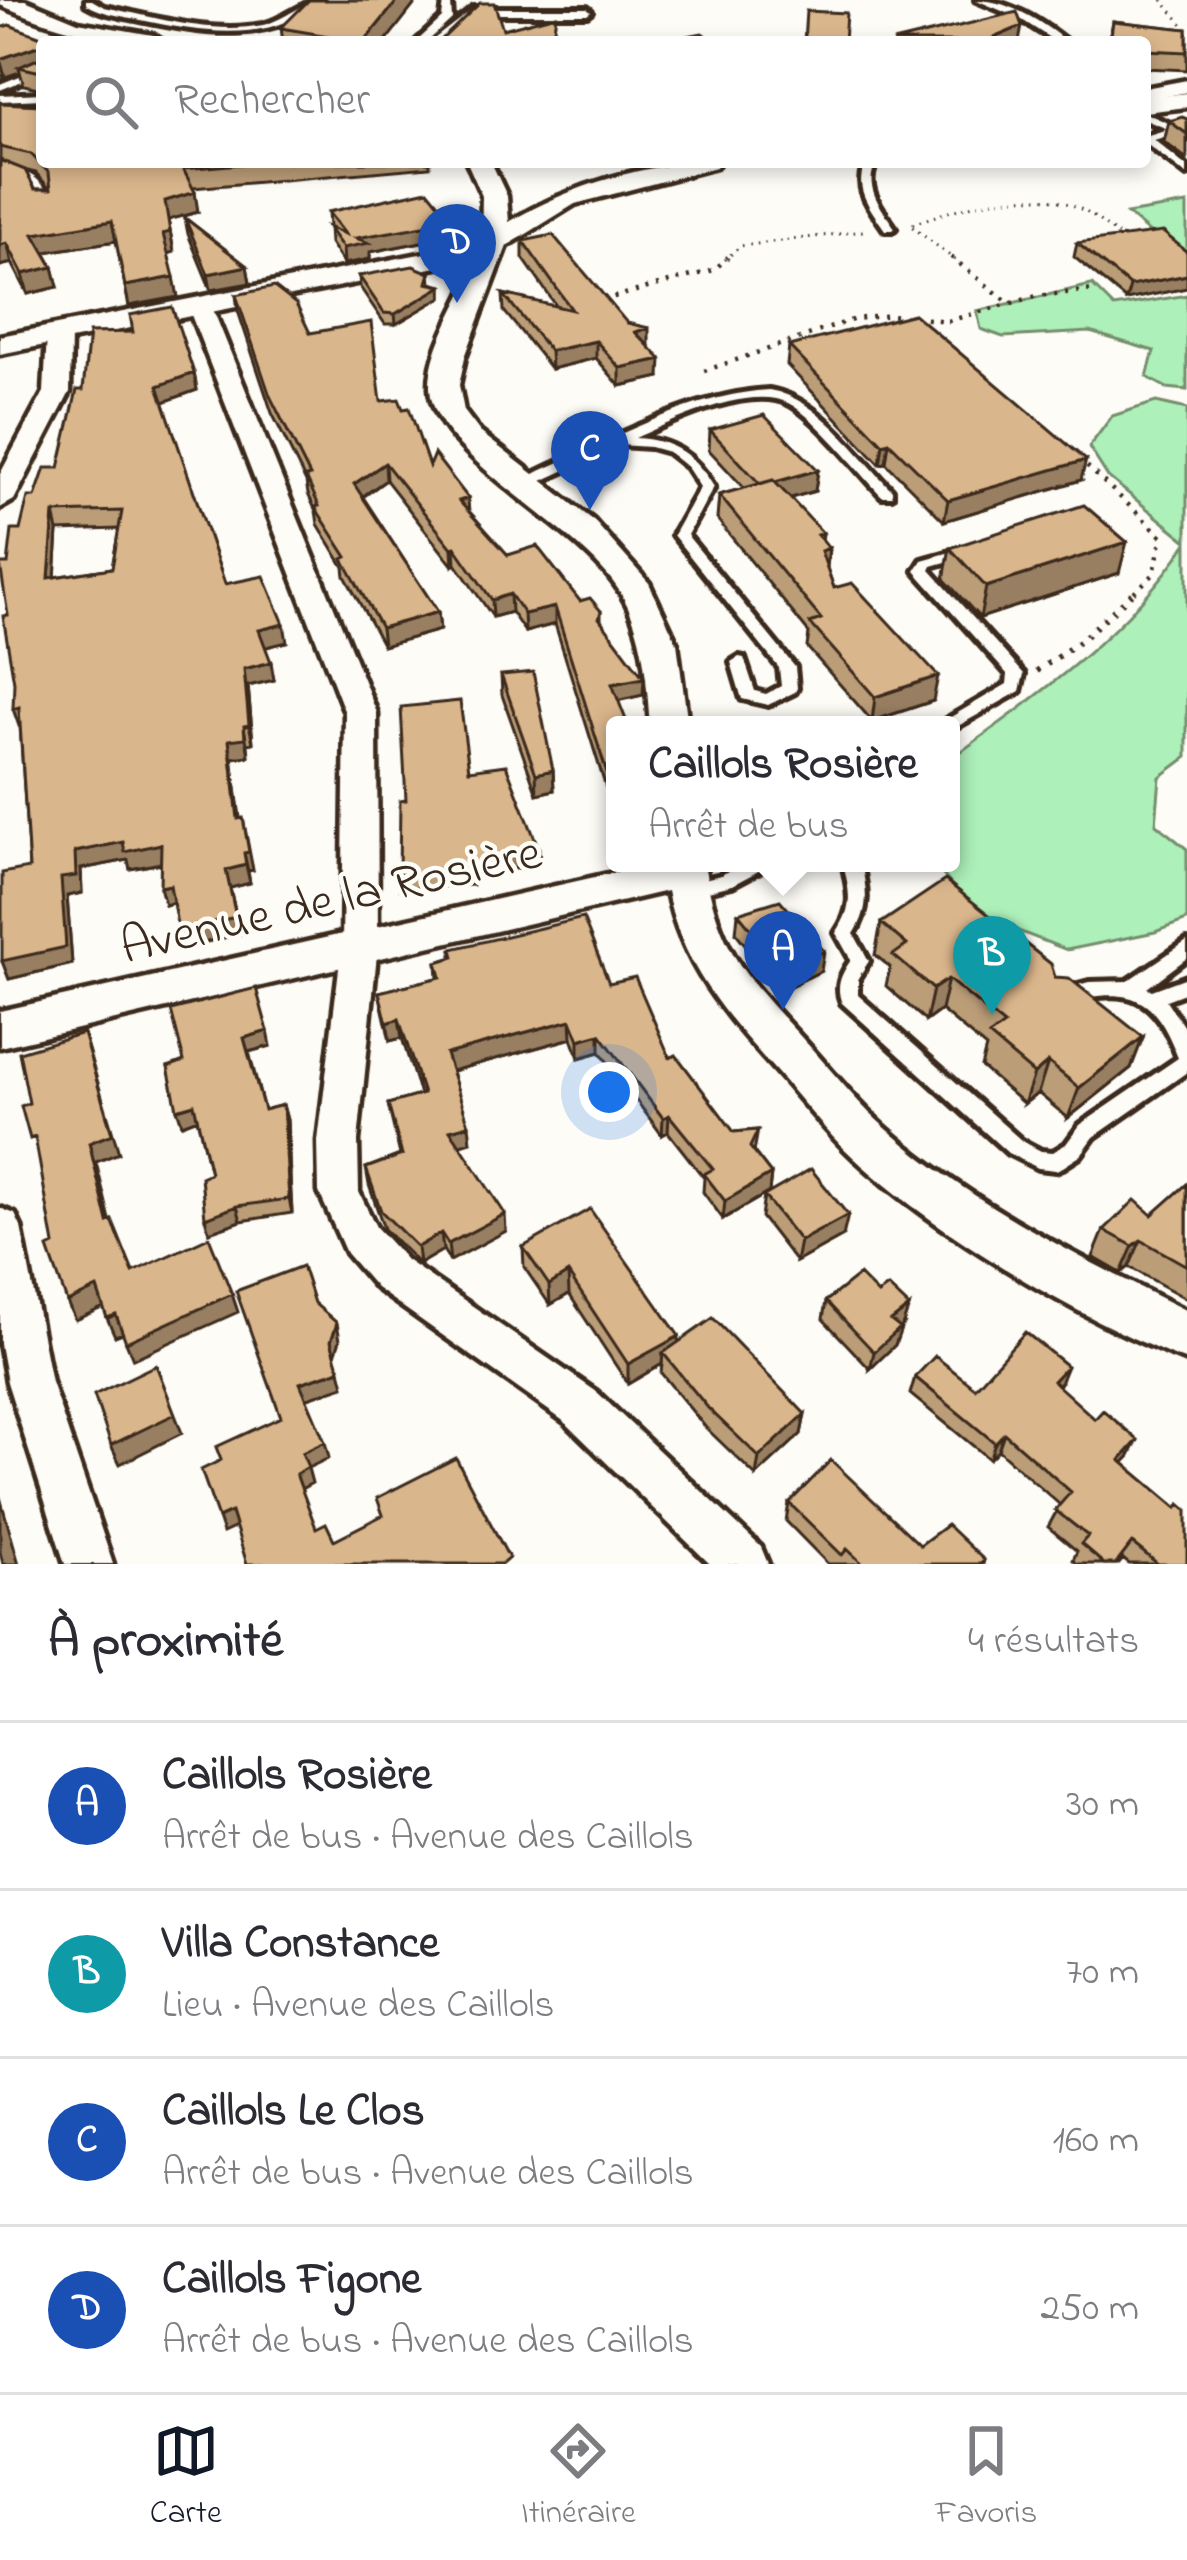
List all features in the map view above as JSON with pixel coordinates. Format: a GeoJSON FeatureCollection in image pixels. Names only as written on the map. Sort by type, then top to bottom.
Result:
{"type":"FeatureCollection","features":[{"type":"Feature","properties":{"kind":"street"},"geometry":{"type":"LineString","coordinates":[[7,0],[104,36]]}},
{"type":"Feature","properties":{"kind":"street"},"geometry":{"type":"LineString","coordinates":[[1151,93],[1187,86]]}},
{"type":"Feature","properties":{"kind":"street"},"geometry":{"type":"LineString","coordinates":[[1151,112],[1185,121]]}},
{"type":"Feature","properties":{"kind":"street"},"geometry":{"type":"LineString","coordinates":[[482,168],[497,197],[500,229],[444,394],[450,414],[466,435],[586,531],[624,571],[649,610],[661,648],[668,716]]}},
{"type":"Feature","properties":{"kind":"street"},"geometry":{"type":"LineString","coordinates":[[497,197],[553,192],[645,168]]}},
{"type":"Feature","properties":{"kind":"street"},"geometry":{"type":"LineString","coordinates":[[0,345],[494,244],[542,210],[648,168]]}},
{"type":"Feature","properties":{"kind":"street"},"geometry":{"type":"LineString","coordinates":[[200,307],[361,713],[360,944],[338,1141],[339,1192],[361,1240],[391,1274],[581,1408],[744,1564]]}},
{"type":"Feature","properties":{"kind":"street"},"geometry":{"type":"LineString","coordinates":[[0,500],[57,392],[59,334]]}},
{"type":"Feature","properties":{"kind":"street"},"geometry":{"type":"LineString","coordinates":[[685,875],[701,947],[719,976],[871,1144],[944,1202],[1046,1264],[1187,1337]]}},
{"type":"Feature","properties":{"kind":"street","name":"Avenue de la Rosière"},"geometry":{"type":"LineString","coordinates":[[0,1029],[360,944],[685,875]]}},
{"type":"Feature","properties":{"kind":"street"},"geometry":{"type":"LineString","coordinates":[[0,1227],[28,1382],[89,1564]]}},
{"type":"Feature","properties":{"kind":"lane"},"geometry":{"type":"LineString","coordinates":[[88,2],[101,9],[230,32],[297,18],[318,0]]}},
{"type":"Feature","properties":{"kind":"lane"},"geometry":{"type":"LineString","coordinates":[[980,0],[1022,16],[1053,36]]}},
{"type":"Feature","properties":{"kind":"lane"},"geometry":{"type":"LineString","coordinates":[[428,36],[447,19],[447,4]]}},
{"type":"Feature","properties":{"kind":"lane"},"geometry":{"type":"LineString","coordinates":[[442,36],[467,14],[483,9],[586,11]]}},
{"type":"Feature","properties":{"kind":"lane"},"geometry":{"type":"LineString","coordinates":[[0,87],[36,72]]}},
{"type":"Feature","properties":{"kind":"lane"},"geometry":{"type":"LineString","coordinates":[[0,98],[36,97]]}},
{"type":"Feature","properties":{"kind":"lane"},"geometry":{"type":"LineString","coordinates":[[1151,137],[1185,121]]}},
{"type":"Feature","properties":{"kind":"lane"},"geometry":{"type":"LineString","coordinates":[[1151,142],[1187,172]]}},
{"type":"Feature","properties":{"kind":"lane"},"geometry":{"type":"LineString","coordinates":[[868,168],[868,196],[890,228]]}},
{"type":"Feature","properties":{"kind":"lane"},"geometry":{"type":"LineString","coordinates":[[0,170],[30,176],[44,189],[48,204]]}},
{"type":"Feature","properties":{"kind":"lane"},"geometry":{"type":"LineString","coordinates":[[526,483],[730,399],[766,393],[784,396],[810,412],[887,494]]}},
{"type":"Feature","properties":{"kind":"lane"},"geometry":{"type":"LineString","coordinates":[[623,442],[663,444],[696,465],[707,487],[704,500],[684,523],[680,536],[787,667],[789,688],[768,700],[748,695],[739,662]]}},
{"type":"Feature","properties":{"kind":"lane"},"geometry":{"type":"LineString","coordinates":[[960,719],[1014,687],[1016,674],[922,571],[927,563],[973,550]]}},
{"type":"Feature","properties":{"kind":"lane"},"geometry":{"type":"LineString","coordinates":[[685,875],[726,880],[741,872]]}},
{"type":"Feature","properties":{"kind":"lane"},"geometry":{"type":"LineString","coordinates":[[854,872],[861,904],[845,933],[860,961],[849,977],[849,998],[1016,1147],[1038,1159],[1056,1161],[1073,1150],[1087,1131],[1187,1059],[1179,1029],[1154,997],[1133,988],[1106,987],[1054,999]]}},
{"type":"Feature","properties":{"kind":"lane"},"geometry":{"type":"LineString","coordinates":[[1133,988],[1187,947]]}},
{"type":"Feature","properties":{"kind":"lane"},"geometry":{"type":"LineString","coordinates":[[1154,997],[1187,984]]}},
{"type":"Feature","properties":{"kind":"path"},"geometry":{"type":"LineString","coordinates":[[1162,0],[1187,29]]}},
{"type":"Feature","properties":{"kind":"path"},"geometry":{"type":"LineString","coordinates":[[1178,19],[1187,20]]}},
{"type":"Feature","properties":{"kind":"path"},"geometry":{"type":"LineString","coordinates":[[1012,305],[910,225],[940,213],[1037,199],[1071,204],[1118,235]]}},
{"type":"Feature","properties":{"kind":"path"},"geometry":{"type":"LineString","coordinates":[[583,305],[714,270],[740,246],[890,228]]}},
{"type":"Feature","properties":{"kind":"path"},"geometry":{"type":"LineString","coordinates":[[704,370],[855,319],[948,321],[1037,296],[1094,290]]}},
{"type":"Feature","properties":{"kind":"path"},"geometry":{"type":"LineString","coordinates":[[911,317],[928,332]]}},
{"type":"Feature","properties":{"kind":"path"},"geometry":{"type":"LineString","coordinates":[[1014,687],[1079,641],[1154,574],[1162,536],[1154,523],[1067,449]]}},
{"type":"Feature","properties":{"kind":"green space"},"geometry":{"type":"Polygon","coordinates":[[[1187,204],[1187,264],[1127,214],[1187,204]]]}},
{"type":"Feature","properties":{"kind":"green space"},"geometry":{"type":"Polygon","coordinates":[[[1092,285],[1114,307],[1187,295],[1187,390],[1167,388],[1147,377],[1154,351],[1090,332],[1003,337],[981,329],[977,311],[1092,285]]]}},
{"type":"Feature","properties":{"kind":"green space"},"geometry":{"type":"Polygon","coordinates":[[[1156,402],[1187,409],[1187,541],[1108,477],[1089,447],[1112,416],[1156,402]]]}},
{"type":"Feature","properties":{"kind":"green space"},"geometry":{"type":"Polygon","coordinates":[[[1187,543],[1187,757],[1160,777],[1156,824],[1187,849],[1187,920],[1155,932],[1067,950],[977,915],[941,872],[960,872],[960,752],[1109,634],[1187,543]]]}},
{"type":"Feature","properties":{"kind":"building"},"geometry":{"type":"Polygon","coordinates":[[[309,0],[398,0],[369,36],[328,36],[281,28],[309,0]]]}},
{"type":"Feature","properties":{"kind":"building"},"geometry":{"type":"Polygon","coordinates":[[[480,3],[494,3],[503,29],[556,15],[553,36],[445,36],[480,3]]]}},
{"type":"Feature","properties":{"kind":"building"},"geometry":{"type":"Polygon","coordinates":[[[806,11],[846,13],[844,36],[804,36],[806,11]]]}},
{"type":"Feature","properties":{"kind":"building"},"geometry":{"type":"Polygon","coordinates":[[[1017,12],[1022,26],[998,36],[918,36],[1017,12]]]}},
{"type":"Feature","properties":{"kind":"building"},"geometry":{"type":"Polygon","coordinates":[[[1113,21],[1187,29],[1187,52],[1151,50],[1151,36],[1111,36],[1113,21]]]}},
{"type":"Feature","properties":{"kind":"building"},"geometry":{"type":"Polygon","coordinates":[[[9,25],[39,36],[36,46],[0,59],[0,28],[9,25]]]}},
{"type":"Feature","properties":{"kind":"building"},"geometry":{"type":"Polygon","coordinates":[[[36,60],[36,71],[19,67],[36,60]]]}},
{"type":"Feature","properties":{"kind":"building"},"geometry":{"type":"Polygon","coordinates":[[[0,103],[36,105],[36,159],[0,147],[0,103]]]}},
{"type":"Feature","properties":{"kind":"building"},"geometry":{"type":"Polygon","coordinates":[[[1187,119],[1187,134],[1169,121],[1187,119]]]}},
{"type":"Feature","properties":{"kind":"building"},"geometry":{"type":"Polygon","coordinates":[[[0,160],[25,170],[35,189],[51,189],[44,168],[195,168],[183,169],[195,192],[165,201],[170,232],[163,234],[174,277],[125,286],[112,221],[34,234],[53,267],[23,274],[7,243],[0,245],[0,160]]]}},
{"type":"Feature","properties":{"kind":"building"},"geometry":{"type":"Polygon","coordinates":[[[428,190],[450,217],[438,219],[441,223],[356,238],[369,243],[343,248],[328,227],[345,234],[328,212],[428,190]]]}},
{"type":"Feature","properties":{"kind":"building"},"geometry":{"type":"Polygon","coordinates":[[[185,218],[247,266],[208,274],[185,218]]]}},
{"type":"Feature","properties":{"kind":"building"},"geometry":{"type":"Polygon","coordinates":[[[1163,232],[1187,252],[1187,275],[1130,286],[1077,243],[1163,232]]]}},
{"type":"Feature","properties":{"kind":"building"},"geometry":{"type":"Polygon","coordinates":[[[553,235],[627,323],[649,328],[635,332],[661,359],[620,368],[596,341],[550,351],[503,294],[572,310],[523,241],[553,235]]]}},
{"type":"Feature","properties":{"kind":"building"},"geometry":{"type":"Polygon","coordinates":[[[413,266],[430,273],[427,283],[442,286],[395,314],[384,313],[359,276],[413,266]]]}},
{"type":"Feature","properties":{"kind":"building"},"geometry":{"type":"Polygon","coordinates":[[[274,287],[296,304],[310,333],[371,322],[381,401],[399,399],[403,409],[409,408],[429,466],[434,454],[468,498],[459,501],[508,555],[537,546],[580,601],[590,598],[601,611],[599,618],[644,678],[612,684],[624,716],[606,716],[606,770],[555,607],[524,614],[510,594],[492,600],[385,463],[354,484],[438,612],[381,628],[343,559],[347,557],[315,507],[319,506],[306,477],[310,476],[270,396],[236,295],[274,287]]]}},
{"type":"Feature","properties":{"kind":"building"},"geometry":{"type":"Polygon","coordinates":[[[172,307],[194,373],[158,386],[225,584],[264,576],[284,624],[259,630],[271,662],[244,669],[249,725],[244,726],[245,738],[229,740],[238,819],[243,818],[249,852],[244,853],[246,865],[226,870],[236,917],[178,930],[170,885],[160,887],[161,844],[125,852],[123,842],[75,852],[76,876],[61,878],[66,947],[2,961],[2,873],[29,868],[19,707],[13,709],[0,564],[8,564],[12,530],[20,530],[28,497],[35,497],[45,468],[59,468],[77,390],[83,390],[89,333],[133,332],[130,315],[172,307]],[[122,511],[54,513],[49,578],[112,568],[122,511]]]}},
{"type":"Feature","properties":{"kind":"building"},"geometry":{"type":"Polygon","coordinates":[[[914,314],[1086,460],[948,500],[889,442],[883,444],[789,346],[914,314]]]}},
{"type":"Feature","properties":{"kind":"building"},"geometry":{"type":"Polygon","coordinates":[[[764,415],[818,470],[760,484],[710,430],[764,415]]]}},
{"type":"Feature","properties":{"kind":"building"},"geometry":{"type":"Polygon","coordinates":[[[773,480],[823,533],[817,535],[829,548],[821,551],[834,588],[852,583],[938,676],[875,697],[810,623],[821,619],[719,495],[773,480]]]}},
{"type":"Feature","properties":{"kind":"building"},"geometry":{"type":"Polygon","coordinates":[[[1084,505],[1127,542],[986,587],[950,548],[1084,505]]]}},
{"type":"Feature","properties":{"kind":"building"},"geometry":{"type":"Polygon","coordinates":[[[533,672],[553,770],[536,774],[501,675],[533,672]]]}},
{"type":"Feature","properties":{"kind":"building"},"geometry":{"type":"Polygon","coordinates":[[[460,701],[469,770],[506,765],[539,849],[471,867],[471,871],[399,875],[400,801],[406,800],[401,707],[460,701]]]}},
{"type":"Feature","properties":{"kind":"building"},"geometry":{"type":"Polygon","coordinates":[[[945,880],[1051,964],[1055,977],[1069,978],[1143,1037],[1079,1088],[1048,1062],[1034,1074],[989,1036],[1004,1025],[948,979],[933,989],[893,955],[907,945],[881,923],[945,880]]]}},
{"type":"Feature","properties":{"kind":"building"},"geometry":{"type":"Polygon","coordinates":[[[780,900],[824,951],[785,970],[738,913],[780,900]]]}},
{"type":"Feature","properties":{"kind":"building"},"geometry":{"type":"Polygon","coordinates":[[[583,918],[609,983],[635,977],[670,1058],[676,1055],[734,1132],[758,1130],[750,1147],[771,1174],[725,1201],[704,1174],[713,1169],[669,1115],[663,1118],[600,1034],[579,1040],[571,1020],[446,1054],[469,1125],[450,1130],[505,1214],[448,1244],[441,1233],[417,1247],[381,1211],[366,1168],[402,1155],[388,1104],[423,1094],[399,1019],[387,1023],[379,992],[441,977],[437,962],[454,957],[452,949],[583,918]]]}},
{"type":"Feature","properties":{"kind":"building"},"geometry":{"type":"Polygon","coordinates":[[[256,988],[268,1031],[244,1038],[264,1110],[283,1105],[289,1199],[237,1206],[205,1218],[201,1177],[210,1173],[194,1104],[177,1109],[168,1067],[184,1061],[171,1010],[256,988]]]}},
{"type":"Feature","properties":{"kind":"building"},"geometry":{"type":"Polygon","coordinates":[[[83,1033],[112,1134],[89,1143],[108,1222],[112,1220],[133,1272],[209,1237],[232,1294],[126,1342],[116,1315],[107,1318],[97,1288],[67,1302],[48,1248],[54,1245],[35,1137],[30,1139],[21,1106],[29,1103],[19,1052],[83,1033]]]}},
{"type":"Feature","properties":{"kind":"building"},"geometry":{"type":"Polygon","coordinates":[[[811,1169],[848,1215],[800,1241],[764,1196],[811,1169]]]}},
{"type":"Feature","properties":{"kind":"building"},"geometry":{"type":"Polygon","coordinates":[[[1187,1184],[1187,1266],[1141,1240],[1133,1246],[1104,1230],[1135,1200],[1152,1215],[1187,1184]]]}},
{"type":"Feature","properties":{"kind":"building"},"geometry":{"type":"Polygon","coordinates":[[[590,1209],[679,1336],[628,1364],[568,1273],[549,1285],[523,1247],[590,1209]]]}},
{"type":"Feature","properties":{"kind":"building"},"geometry":{"type":"Polygon","coordinates":[[[302,1266],[314,1303],[337,1323],[331,1341],[340,1370],[300,1383],[325,1442],[302,1453],[308,1467],[296,1474],[316,1528],[326,1523],[334,1540],[383,1515],[377,1498],[456,1458],[509,1558],[502,1564],[247,1564],[231,1512],[218,1518],[201,1470],[221,1460],[216,1447],[281,1417],[236,1291],[302,1266]]]}},
{"type":"Feature","properties":{"kind":"building"},"geometry":{"type":"Polygon","coordinates":[[[859,1275],[878,1294],[888,1287],[909,1307],[891,1321],[900,1328],[874,1352],[826,1301],[859,1275]]]}},
{"type":"Feature","properties":{"kind":"building"},"geometry":{"type":"Polygon","coordinates":[[[713,1318],[805,1414],[759,1457],[708,1408],[663,1353],[713,1318]]]}},
{"type":"Feature","properties":{"kind":"building"},"geometry":{"type":"Polygon","coordinates":[[[1025,1332],[1067,1366],[1053,1381],[1095,1419],[1103,1410],[1138,1440],[1120,1460],[1177,1508],[1180,1504],[1187,1510],[1187,1564],[1158,1564],[1132,1543],[1116,1564],[1104,1564],[1081,1544],[1088,1536],[1055,1510],[1071,1492],[1004,1433],[995,1443],[915,1377],[935,1356],[975,1388],[1025,1332]]]}},
{"type":"Feature","properties":{"kind":"building"},"geometry":{"type":"Polygon","coordinates":[[[156,1365],[175,1414],[111,1445],[94,1395],[156,1365]]]}},
{"type":"Feature","properties":{"kind":"building"},"geometry":{"type":"Polygon","coordinates":[[[831,1460],[920,1545],[947,1525],[984,1560],[981,1564],[863,1564],[847,1549],[842,1555],[789,1503],[831,1460]]]}},
{"type":"Feature","properties":{"kind":"place","name":"Caillols Figone"},"geometry":{"type":"Point","coordinates":[457,303]}},
{"type":"Feature","properties":{"kind":"place","name":"Caillols Le Clos"},"geometry":{"type":"Point","coordinates":[590,510]}},
{"type":"Feature","properties":{"kind":"place","name":"Caillols Rosière"},"geometry":{"type":"Point","coordinates":[783,1010]}},
{"type":"Feature","properties":{"kind":"place","name":"Villa Constance"},"geometry":{"type":"Point","coordinates":[992,1015]}}]}
